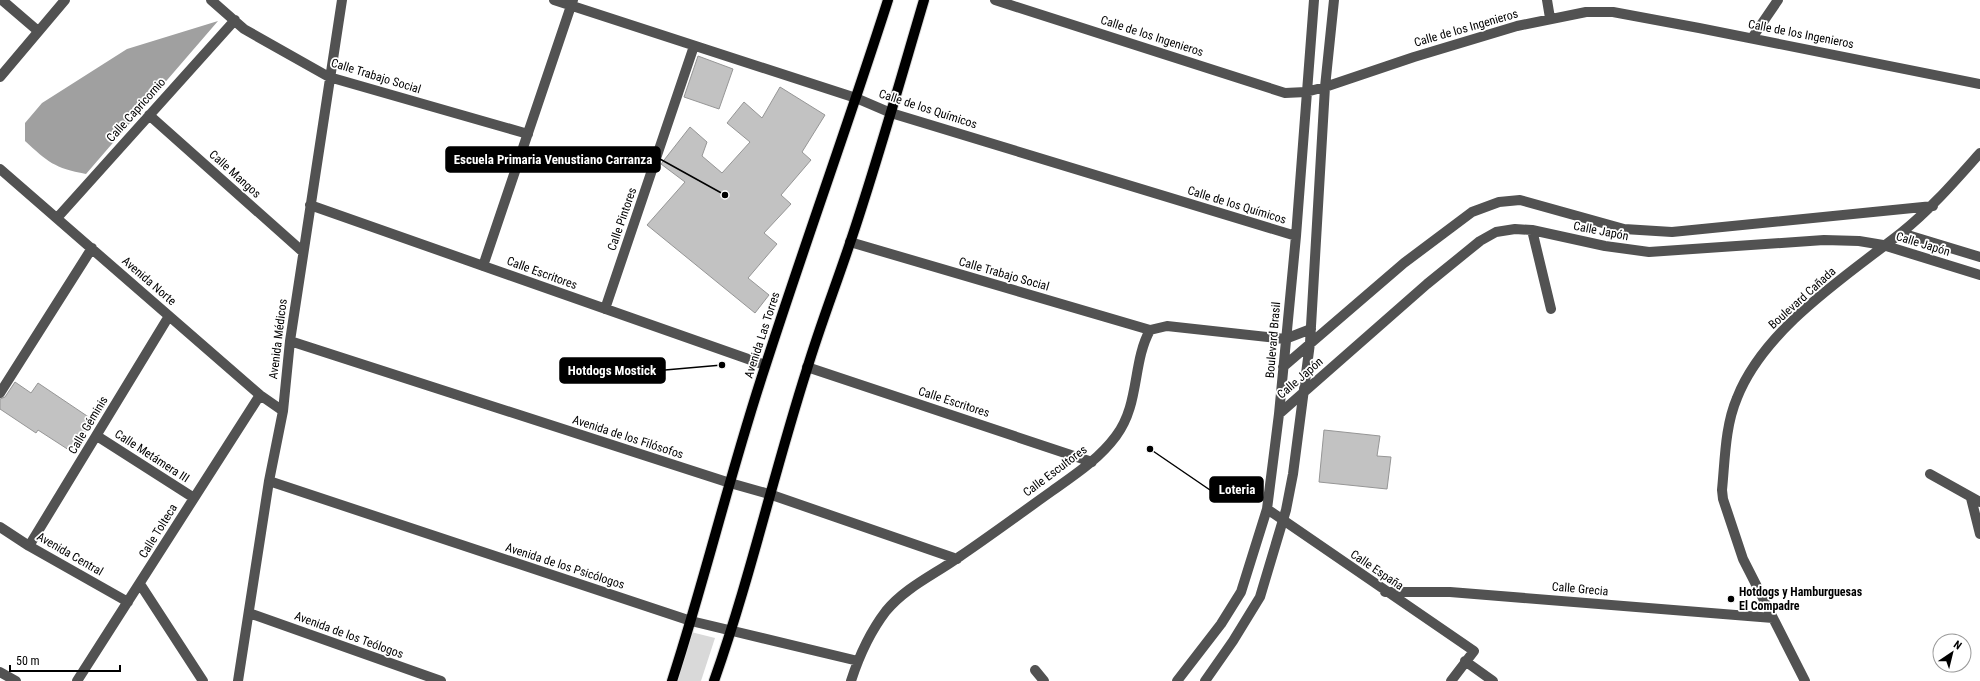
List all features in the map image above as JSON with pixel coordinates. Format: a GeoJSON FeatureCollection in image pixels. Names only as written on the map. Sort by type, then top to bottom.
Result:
{"type":"FeatureCollection","features":[{"type":"Feature","properties":{"kind":"main road","name":"Avenida Las Torres"},"geometry":{"type":"LineString","coordinates":[[672,681],[691,621],[765,365],[888,0]]}},
{"type":"Feature","properties":{"kind":"main road"},"geometry":{"type":"LineString","coordinates":[[714,681],[732,630],[769,494],[807,367],[850,242],[891,113],[924,0]]}},
{"type":"Feature","properties":{"kind":"street"},"geometry":{"type":"LineString","coordinates":[[2,0],[38,31]]}},
{"type":"Feature","properties":{"kind":"street"},"geometry":{"type":"LineString","coordinates":[[0,77],[65,0]]}},
{"type":"Feature","properties":{"kind":"street","name":"Calle Trabajo Social"},"geometry":{"type":"LineString","coordinates":[[211,0],[235,20],[244,30],[329,77],[528,134]]}},
{"type":"Feature","properties":{"kind":"street","name":"Avenida Médicos"},"geometry":{"type":"LineString","coordinates":[[238,681],[269,481],[283,411],[290,341],[329,77],[342,0]]}},
{"type":"Feature","properties":{"kind":"street","name":"Calle de los Químicos"},"geometry":{"type":"LineString","coordinates":[[554,0],[572,3],[694,46],[856,98],[891,113],[1296,236]]}},
{"type":"Feature","properties":{"kind":"street","name":"Calle de los Ingenieros"},"geometry":{"type":"LineString","coordinates":[[995,0],[1285,93],[1306,92],[1325,87],[1414,57],[1550,18],[1586,12],[1613,12],[1752,38],[1980,84]]}},
{"type":"Feature","properties":{"kind":"street","name":"Boulevard Brasil"},"geometry":{"type":"LineString","coordinates":[[1177,681],[1221,624],[1241,592],[1267,509],[1279,414],[1296,236],[1314,0]]}},
{"type":"Feature","properties":{"kind":"street"},"geometry":{"type":"LineString","coordinates":[[1204,681],[1233,640],[1260,597],[1283,521],[1293,474],[1302,394],[1310,343],[1325,87],[1334,0]]}},
{"type":"Feature","properties":{"kind":"street"},"geometry":{"type":"LineString","coordinates":[[1547,0],[1550,18]]}},
{"type":"Feature","properties":{"kind":"street"},"geometry":{"type":"LineString","coordinates":[[1752,38],[1778,0]]}},
{"type":"Feature","properties":{"kind":"street"},"geometry":{"type":"LineString","coordinates":[[483,266],[572,3]]}},
{"type":"Feature","properties":{"kind":"street","name":"Calle Capricornio"},"geometry":{"type":"LineString","coordinates":[[57,218],[235,20]]}},
{"type":"Feature","properties":{"kind":"street","name":"Calle Pintores"},"geometry":{"type":"LineString","coordinates":[[605,309],[694,46]]}},
{"type":"Feature","properties":{"kind":"street","name":"Calle Mangos"},"geometry":{"type":"LineString","coordinates":[[149,115],[303,252]]}},
{"type":"Feature","properties":{"kind":"street","name":"Boulevard Cañada"},"geometry":{"type":"LineString","coordinates":[[1805,681],[1743,559],[1723,499],[1722,490],[1730,419],[1737,398],[1752,368],[1781,332],[1883,245],[1901,233],[1933,206],[1980,153]]}},
{"type":"Feature","properties":{"kind":"street","name":"Avenida Norte"},"geometry":{"type":"LineString","coordinates":[[0,168],[260,395],[283,411]]}},
{"type":"Feature","properties":{"kind":"street","name":"Calle Japón"},"geometry":{"type":"LineString","coordinates":[[1283,368],[1404,263],[1472,212],[1499,202],[1520,200],[1624,229],[1672,232],[1933,206]]}},
{"type":"Feature","properties":{"kind":"street","name":"Calle Escritores"},"geometry":{"type":"LineString","coordinates":[[310,205],[765,365]]}},
{"type":"Feature","properties":{"kind":"street","name":"Calle Japón"},"geometry":{"type":"LineString","coordinates":[[1279,414],[1427,284],[1480,241],[1496,232],[1515,228],[1532,230],[1605,246],[1649,252],[1824,240],[1859,241],[1883,245],[1980,275]]}},
{"type":"Feature","properties":{"kind":"street"},"geometry":{"type":"LineString","coordinates":[[1532,230],[1551,309]]}},
{"type":"Feature","properties":{"kind":"street","name":"Calle Japón"},"geometry":{"type":"LineString","coordinates":[[1901,233],[1980,257]]}},
{"type":"Feature","properties":{"kind":"street","name":"Calle Trabajo Social"},"geometry":{"type":"LineString","coordinates":[[850,242],[1150,330]]}},
{"type":"Feature","properties":{"kind":"street"},"geometry":{"type":"LineString","coordinates":[[0,393],[92,248]]}},
{"type":"Feature","properties":{"kind":"street","name":"Calle Géminis"},"geometry":{"type":"LineString","coordinates":[[29,546],[169,316]]}},
{"type":"Feature","properties":{"kind":"street"},"geometry":{"type":"LineString","coordinates":[[1150,330],[1167,326],[1285,339],[1311,329]]}},
{"type":"Feature","properties":{"kind":"street","name":"Calle Escultores"},"geometry":{"type":"LineString","coordinates":[[851,681],[858,661],[872,631],[886,611],[909,588],[957,559],[1092,462],[1117,435],[1132,404],[1143,343],[1150,330]]}},
{"type":"Feature","properties":{"kind":"street","name":"Avenida de los Filósofos"},"geometry":{"type":"LineString","coordinates":[[290,341],[730,484],[769,494],[957,559]]}},
{"type":"Feature","properties":{"kind":"street","name":"Calle Escritores"},"geometry":{"type":"LineString","coordinates":[[807,367],[1092,462]]}},
{"type":"Feature","properties":{"kind":"street","name":"Calle Tolteca"},"geometry":{"type":"LineString","coordinates":[[77,681],[260,395]]}},
{"type":"Feature","properties":{"kind":"street","name":"Calle Metámera III"},"geometry":{"type":"LineString","coordinates":[[97,436],[194,498]]}},
{"type":"Feature","properties":{"kind":"street"},"geometry":{"type":"LineString","coordinates":[[1930,474],[1975,500],[1980,534]]}},
{"type":"Feature","properties":{"kind":"street","name":"Avenida de los Psicólogos"},"geometry":{"type":"LineString","coordinates":[[269,481],[691,621],[858,661]]}},
{"type":"Feature","properties":{"kind":"street","name":"Calle España"},"geometry":{"type":"LineString","coordinates":[[1267,509],[1385,592],[1474,651],[1466,661]]}},
{"type":"Feature","properties":{"kind":"street","name":"Avenida Central"},"geometry":{"type":"LineString","coordinates":[[0,527],[29,546],[128,602]]}},
{"type":"Feature","properties":{"kind":"street"},"geometry":{"type":"LineString","coordinates":[[140,584],[203,681]]}},
{"type":"Feature","properties":{"kind":"street","name":"Calle Grecia"},"geometry":{"type":"LineString","coordinates":[[1385,592],[1450,592],[1773,618]]}},
{"type":"Feature","properties":{"kind":"street","name":"Avenida de los Teólogos"},"geometry":{"type":"LineString","coordinates":[[249,613],[441,681]]}},
{"type":"Feature","properties":{"kind":"street"},"geometry":{"type":"LineString","coordinates":[[1450,681],[1466,661],[1493,681]]}},
{"type":"Feature","properties":{"kind":"street"},"geometry":{"type":"LineString","coordinates":[[1035,670],[1044,681]]}},
{"type":"Feature","properties":{"kind":"street"},"geometry":{"type":"LineString","coordinates":[[0,672],[16,681]]}},
{"type":"Feature","properties":{"kind":"shaded area"},"geometry":{"type":"Polygon","coordinates":[[[218,21],[86,174],[75,172],[52,163],[25,141],[25,123],[42,103],[127,49],[218,21]]]}},
{"type":"Feature","properties":{"kind":"shaded area"},"geometry":{"type":"Polygon","coordinates":[[[691,632],[715,638],[701,681],[676,681],[691,632]]]}},
{"type":"Feature","properties":{"kind":"building"},"geometry":{"type":"Polygon","coordinates":[[[698,56],[733,69],[719,109],[684,97],[698,56]]]}},
{"type":"Feature","properties":{"kind":"building"},"geometry":{"type":"Polygon","coordinates":[[[780,87],[825,115],[802,152],[811,160],[781,195],[791,204],[764,233],[777,244],[748,278],[769,295],[755,313],[647,225],[685,182],[661,164],[690,127],[707,142],[702,156],[722,173],[750,142],[727,123],[744,102],[762,118],[780,87]]]}},
{"type":"Feature","properties":{"kind":"building"},"geometry":{"type":"Polygon","coordinates":[[[15,382],[31,393],[38,383],[93,420],[72,452],[38,430],[36,433],[0,409],[0,399],[5,397],[15,382]]]}},
{"type":"Feature","properties":{"kind":"building"},"geometry":{"type":"Polygon","coordinates":[[[1324,430],[1380,436],[1377,456],[1391,457],[1387,489],[1319,482],[1324,430]]]}},
{"type":"Feature","properties":{"kind":"place","name":"Escuela Primaria Venustiano Carranza"},"geometry":{"type":"Point","coordinates":[725,195]}},
{"type":"Feature","properties":{"kind":"place","name":"Hotdogs Mostick"},"geometry":{"type":"Point","coordinates":[722,365]}},
{"type":"Feature","properties":{"kind":"place","name":"Loteria"},"geometry":{"type":"Point","coordinates":[1150,449]}},
{"type":"Feature","properties":{"kind":"place","name":"Hotdogs y Hamburguesas El Compadre"},"geometry":{"type":"Point","coordinates":[1731,599]}}]}
